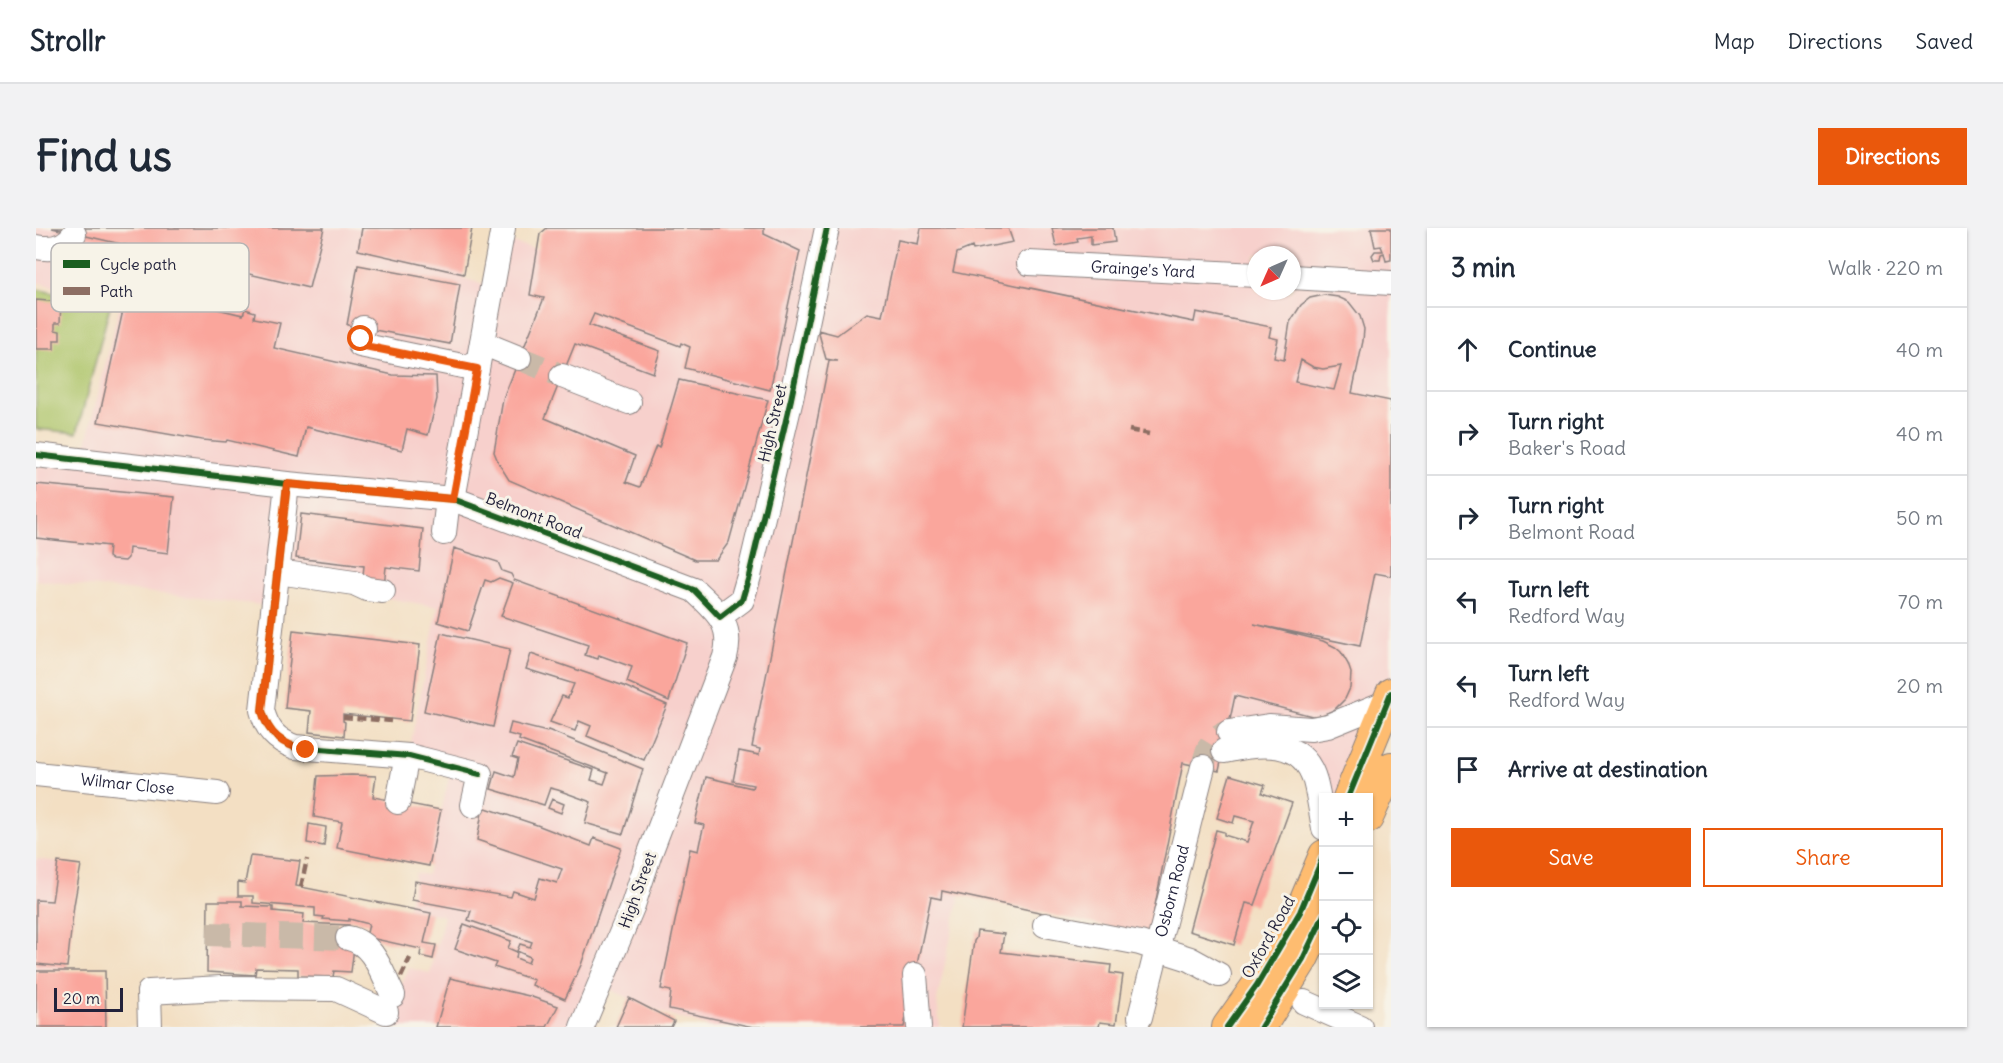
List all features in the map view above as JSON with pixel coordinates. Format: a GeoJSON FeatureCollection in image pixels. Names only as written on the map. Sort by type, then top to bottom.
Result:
{"type":"FeatureCollection","features":[{"type":"Feature","properties":{"kind":"main road"},"geometry":{"type":"LineString","coordinates":[[1350,793],[1389,698]]}},
{"type":"Feature","properties":{"kind":"main road"},"geometry":{"type":"LineString","coordinates":[[1373,807],[1391,767]]}},
{"type":"Feature","properties":{"kind":"main road","name":"Oxford Road"},"geometry":{"type":"LineString","coordinates":[[1227,1027],[1257,985],[1300,912],[1319,865]]}},
{"type":"Feature","properties":{"kind":"main road"},"geometry":{"type":"LineString","coordinates":[[1261,1027],[1303,959],[1319,924]]}},
{"type":"Feature","properties":{"kind":"street"},"geometry":{"type":"LineString","coordinates":[[444,532],[503,228]]}},
{"type":"Feature","properties":{"kind":"street","name":"High Street"},"geometry":{"type":"LineString","coordinates":[[582,1027],[633,905],[650,853],[722,667],[728,639],[722,616],[742,600],[749,576],[791,399],[827,228]]}},
{"type":"Feature","properties":{"kind":"street"},"geometry":{"type":"LineString","coordinates":[[64,243],[74,234]]}},
{"type":"Feature","properties":{"kind":"street"},"geometry":{"type":"LineString","coordinates":[[36,248],[51,249]]}},
{"type":"Feature","properties":{"kind":"street","name":"Grainge's Yard"},"geometry":{"type":"LineString","coordinates":[[1029,263],[1247,275]]}},
{"type":"Feature","properties":{"kind":"street"},"geometry":{"type":"LineString","coordinates":[[1301,278],[1385,284]]}},
{"type":"Feature","properties":{"kind":"street"},"geometry":{"type":"LineString","coordinates":[[363,328],[360,345],[477,369]]}},
{"type":"Feature","properties":{"kind":"street"},"geometry":{"type":"LineString","coordinates":[[482,343],[519,358]]}},
{"type":"Feature","properties":{"kind":"street"},"geometry":{"type":"LineString","coordinates":[[562,376],[629,402]]}},
{"type":"Feature","properties":{"kind":"street","name":"Belmont Road"},"geometry":{"type":"LineString","coordinates":[[36,455],[287,484],[451,499],[694,590],[722,616]]}},
{"type":"Feature","properties":{"kind":"street"},"geometry":{"type":"LineString","coordinates":[[287,484],[278,572],[280,610],[262,711],[264,721],[275,737],[282,742],[306,750],[406,756],[480,774],[473,805]]}},
{"type":"Feature","properties":{"kind":"street"},"geometry":{"type":"LineString","coordinates":[[278,572],[354,583],[367,589],[383,591]]}},
{"type":"Feature","properties":{"kind":"street"},"geometry":{"type":"LineString","coordinates":[[1319,804],[1311,770],[1299,756],[1287,749],[1269,745],[1226,741],[1269,726],[1311,729],[1328,726],[1389,698]]}},
{"type":"Feature","properties":{"kind":"street"},"geometry":{"type":"LineString","coordinates":[[1299,756],[1311,729]]}},
{"type":"Feature","properties":{"kind":"street"},"geometry":{"type":"LineString","coordinates":[[398,802],[406,756]]}},
{"type":"Feature","properties":{"kind":"street","name":"Osborn Road"},"geometry":{"type":"LineString","coordinates":[[1203,767],[1156,948],[1190,959],[1219,975]]}},
{"type":"Feature","properties":{"kind":"street","name":"Wilmar Close"},"geometry":{"type":"LineString","coordinates":[[36,774],[217,793]]}},
{"type":"Feature","properties":{"kind":"street"},"geometry":{"type":"LineString","coordinates":[[1045,926],[1156,948],[1140,1017]]}},
{"type":"Feature","properties":{"kind":"street"},"geometry":{"type":"LineString","coordinates":[[348,938],[360,940],[368,947],[390,1003]]}},
{"type":"Feature","properties":{"kind":"street"},"geometry":{"type":"LineString","coordinates":[[912,1022],[915,975]]}},
{"type":"Feature","properties":{"kind":"street"},"geometry":{"type":"LineString","coordinates":[[150,1027],[149,992],[220,987],[336,989],[390,1003]]}},
{"type":"Feature","properties":{"kind":"street"},"geometry":{"type":"LineString","coordinates":[[1304,1002],[1360,1027]]}},
{"type":"Feature","properties":{"kind":"shaded area"},"geometry":{"type":"Polygon","coordinates":[[[36,228],[472,228],[463,278],[492,287],[501,240],[537,249],[540,234],[547,228],[1391,228],[1391,687],[1345,793],[1322,793],[1305,758],[1225,746],[1219,771],[1184,763],[1149,936],[960,895],[937,1000],[940,1027],[709,1027],[657,1011],[603,986],[578,1027],[383,1027],[409,968],[430,973],[444,916],[408,908],[415,873],[427,875],[450,773],[407,762],[438,607],[275,578],[271,606],[36,580],[36,466],[83,456],[118,312],[249,312],[249,243],[51,243],[51,286],[36,282],[36,228]]]}},
{"type":"Feature","properties":{"kind":"shaded area"},"geometry":{"type":"Polygon","coordinates":[[[36,859],[81,865],[67,969],[36,969],[36,859]]]}},
{"type":"Feature","properties":{"kind":"green space"},"geometry":{"type":"Polygon","coordinates":[[[36,289],[51,292],[51,312],[108,312],[77,433],[36,429],[36,289]]]}},
{"type":"Feature","properties":{"kind":"building"},"geometry":{"type":"Polygon","coordinates":[[[52,228],[324,228],[309,288],[249,274],[249,243],[116,243],[52,228]]]}},
{"type":"Feature","properties":{"kind":"building"},"geometry":{"type":"Polygon","coordinates":[[[362,228],[472,228],[464,274],[358,250],[362,228]]]}},
{"type":"Feature","properties":{"kind":"building"},"geometry":{"type":"Polygon","coordinates":[[[547,228],[764,228],[764,234],[800,251],[770,390],[685,368],[690,347],[681,343],[680,346],[594,314],[589,325],[660,351],[653,373],[575,344],[545,418],[635,456],[626,482],[640,487],[656,446],[659,448],[679,380],[768,400],[729,542],[716,560],[695,560],[509,480],[499,464],[494,452],[503,399],[544,298],[530,295],[540,234],[547,228]]]}},
{"type":"Feature","properties":{"kind":"building"},"geometry":{"type":"Polygon","coordinates":[[[921,228],[1008,228],[1013,242],[973,250],[972,247],[957,253],[953,272],[1194,322],[1196,312],[1271,327],[1269,337],[1278,339],[1274,358],[1284,360],[1290,322],[1301,305],[1310,298],[1324,295],[1338,297],[1349,302],[1360,316],[1364,329],[1352,393],[1391,401],[1391,576],[1375,573],[1360,646],[1254,624],[1323,641],[1335,647],[1348,664],[1351,673],[1350,688],[1345,699],[1334,710],[1312,716],[1235,696],[1219,771],[1183,763],[1149,936],[942,891],[941,899],[931,897],[904,1027],[753,1027],[669,1009],[671,991],[661,989],[690,849],[698,851],[704,825],[695,823],[706,777],[752,788],[753,785],[733,781],[739,751],[759,755],[760,749],[752,747],[829,361],[838,361],[826,359],[818,330],[837,335],[867,313],[882,316],[898,240],[918,244],[921,228]],[[1301,360],[1295,382],[1334,390],[1341,366],[1323,369],[1313,367],[1301,360]]]}},
{"type":"Feature","properties":{"kind":"building"},"geometry":{"type":"Polygon","coordinates":[[[1052,228],[1113,228],[1115,242],[1091,245],[1091,236],[1077,238],[1078,242],[1056,246],[1052,228]]]}},
{"type":"Feature","properties":{"kind":"building"},"geometry":{"type":"Polygon","coordinates":[[[1371,228],[1391,228],[1391,260],[1386,261],[1384,253],[1381,254],[1380,260],[1374,260],[1372,255],[1375,251],[1383,251],[1381,246],[1375,247],[1371,228]]]}},
{"type":"Feature","properties":{"kind":"building"},"geometry":{"type":"Polygon","coordinates":[[[358,265],[460,284],[450,344],[347,325],[358,265]]]}},
{"type":"Feature","properties":{"kind":"building"},"geometry":{"type":"Polygon","coordinates":[[[36,300],[51,301],[51,312],[61,312],[60,323],[55,323],[55,330],[60,331],[60,340],[54,340],[54,349],[36,349],[36,300]]]}},
{"type":"Feature","properties":{"kind":"building"},"geometry":{"type":"Polygon","coordinates":[[[249,310],[255,312],[254,318],[280,323],[274,348],[393,375],[436,376],[437,399],[428,435],[407,429],[402,450],[306,427],[299,457],[227,440],[226,442],[202,440],[98,422],[123,312],[230,312],[243,315],[249,310]]]}},
{"type":"Feature","properties":{"kind":"building"},"geometry":{"type":"Polygon","coordinates":[[[36,484],[174,497],[168,553],[129,548],[128,558],[125,561],[112,560],[108,557],[109,546],[36,538],[36,484]]]}},
{"type":"Feature","properties":{"kind":"building"},"geometry":{"type":"Polygon","coordinates":[[[301,514],[423,529],[419,571],[386,567],[384,586],[362,584],[364,566],[296,558],[301,514]]]}},
{"type":"Feature","properties":{"kind":"building"},"geometry":{"type":"Polygon","coordinates":[[[454,548],[498,562],[502,571],[511,574],[514,580],[687,643],[669,701],[627,682],[632,667],[599,655],[598,659],[585,655],[588,645],[501,616],[513,583],[499,578],[491,582],[485,580],[468,631],[438,622],[454,548]]]}},
{"type":"Feature","properties":{"kind":"building"},"geometry":{"type":"Polygon","coordinates":[[[293,630],[420,645],[410,721],[343,714],[344,736],[309,732],[311,711],[285,708],[293,630]]]}},
{"type":"Feature","properties":{"kind":"building"},"geometry":{"type":"Polygon","coordinates":[[[441,633],[510,649],[493,727],[424,711],[441,633]]]}},
{"type":"Feature","properties":{"kind":"building"},"geometry":{"type":"Polygon","coordinates":[[[531,654],[624,686],[667,705],[644,760],[587,736],[591,726],[579,721],[575,731],[550,722],[562,696],[568,698],[574,684],[526,669],[531,654]]]}},
{"type":"Feature","properties":{"kind":"building"},"geometry":{"type":"Polygon","coordinates":[[[511,723],[547,732],[548,730],[643,769],[623,834],[585,823],[591,802],[558,790],[550,788],[544,805],[491,789],[496,771],[514,777],[518,759],[512,757],[517,744],[594,770],[591,780],[604,784],[608,773],[519,740],[520,737],[508,734],[511,723]]]}},
{"type":"Feature","properties":{"kind":"building"},"geometry":{"type":"Polygon","coordinates":[[[1230,775],[1265,785],[1262,793],[1292,803],[1255,905],[1246,903],[1234,945],[1189,931],[1216,830],[1247,842],[1254,821],[1235,816],[1233,823],[1217,818],[1230,775]]]}},
{"type":"Feature","properties":{"kind":"building"},"geometry":{"type":"Polygon","coordinates":[[[318,776],[376,776],[373,797],[441,810],[429,866],[337,848],[342,822],[314,817],[318,776]]]}},
{"type":"Feature","properties":{"kind":"building"},"geometry":{"type":"Polygon","coordinates":[[[552,799],[564,804],[561,813],[548,808],[552,799]]]}},
{"type":"Feature","properties":{"kind":"building"},"geometry":{"type":"Polygon","coordinates":[[[483,807],[591,846],[594,838],[621,848],[581,965],[565,999],[532,985],[534,980],[494,967],[496,963],[455,949],[464,924],[511,941],[508,948],[517,952],[516,958],[528,963],[530,957],[517,951],[520,944],[530,947],[532,942],[468,920],[471,911],[412,900],[415,881],[511,897],[513,891],[534,898],[540,878],[557,883],[562,869],[477,840],[483,807]]]}},
{"type":"Feature","properties":{"kind":"building"},"geometry":{"type":"Polygon","coordinates":[[[309,824],[326,827],[324,846],[307,843],[309,824]]]}},
{"type":"Feature","properties":{"kind":"building"},"geometry":{"type":"Polygon","coordinates":[[[250,856],[300,861],[296,886],[431,913],[424,943],[436,945],[433,959],[420,956],[421,949],[366,937],[369,924],[349,919],[349,921],[323,919],[324,917],[315,916],[315,908],[253,903],[253,896],[238,896],[238,882],[245,883],[250,856]]]}},
{"type":"Feature","properties":{"kind":"building"},"geometry":{"type":"Polygon","coordinates":[[[58,862],[81,865],[67,967],[36,964],[36,900],[52,901],[58,862]]]}},
{"type":"Feature","properties":{"kind":"building"},"geometry":{"type":"Polygon","coordinates":[[[208,901],[242,901],[242,906],[273,907],[273,911],[304,914],[303,923],[349,925],[348,946],[354,947],[351,972],[334,971],[333,977],[298,976],[298,969],[256,968],[255,975],[207,972],[208,901]]]}},
{"type":"Feature","properties":{"kind":"building"},"geometry":{"type":"Polygon","coordinates":[[[977,931],[1004,934],[1001,952],[1111,965],[1110,973],[1123,975],[1116,1024],[1100,1022],[1099,1027],[962,1027],[977,931]]]}},
{"type":"Feature","properties":{"kind":"building"},"geometry":{"type":"Polygon","coordinates":[[[36,971],[105,971],[106,1027],[36,1027],[36,971]]]}},
{"type":"Feature","properties":{"kind":"building"},"geometry":{"type":"Polygon","coordinates":[[[450,978],[529,996],[558,1006],[547,1027],[436,1027],[450,978]]]}},
{"type":"Feature","properties":{"kind":"building"},"geometry":{"type":"Polygon","coordinates":[[[629,998],[674,1021],[671,1027],[616,1027],[629,998]]]}},
{"type":"Feature","properties":{"kind":"tunnel"},"geometry":{"type":"LineString","coordinates":[[519,358],[562,376]]}},
{"type":"Feature","properties":{"kind":"tunnel"},"geometry":{"type":"LineString","coordinates":[[1203,767],[1213,740],[1229,732]]}},
{"type":"Feature","properties":{"kind":"tunnel"},"geometry":{"type":"LineString","coordinates":[[207,934],[348,938]]}},
{"type":"Feature","properties":{"kind":"marked path"},"geometry":{"type":"LineString","coordinates":[[1129,430],[1149,434]]}},
{"type":"Feature","properties":{"kind":"marked path"},"geometry":{"type":"LineString","coordinates":[[343,717],[391,721]]}},
{"type":"Feature","properties":{"kind":"marked path"},"geometry":{"type":"LineString","coordinates":[[301,887],[307,859]]}},
{"type":"Feature","properties":{"kind":"marked path"},"geometry":{"type":"LineString","coordinates":[[401,977],[410,958]]}},
{"type":"Feature","properties":{"kind":"cycle path"},"geometry":{"type":"LineString","coordinates":[[36,455],[287,484],[453,499],[694,590],[720,617],[742,600],[749,576],[791,399],[827,228]]}},
{"type":"Feature","properties":{"kind":"cycle path"},"geometry":{"type":"LineString","coordinates":[[287,484],[262,710],[270,729],[283,741],[295,747],[409,756],[480,774]]}},
{"type":"Feature","properties":{"kind":"cycle path"},"geometry":{"type":"LineString","coordinates":[[1350,793],[1391,693]]}},
{"type":"Feature","properties":{"kind":"cycle path"},"geometry":{"type":"LineString","coordinates":[[1227,1027],[1257,985],[1300,912],[1319,867]]}},
{"type":"Feature","properties":{"kind":"cycle path"},"geometry":{"type":"LineString","coordinates":[[1261,1027],[1303,959],[1319,925]]}},
{"type":"Feature","properties":{"kind":"route"},"geometry":{"type":"LineString","coordinates":[[306,750],[282,742],[275,737],[264,721],[262,711],[287,484],[453,499],[477,369],[360,345],[361,339]]}}]}
